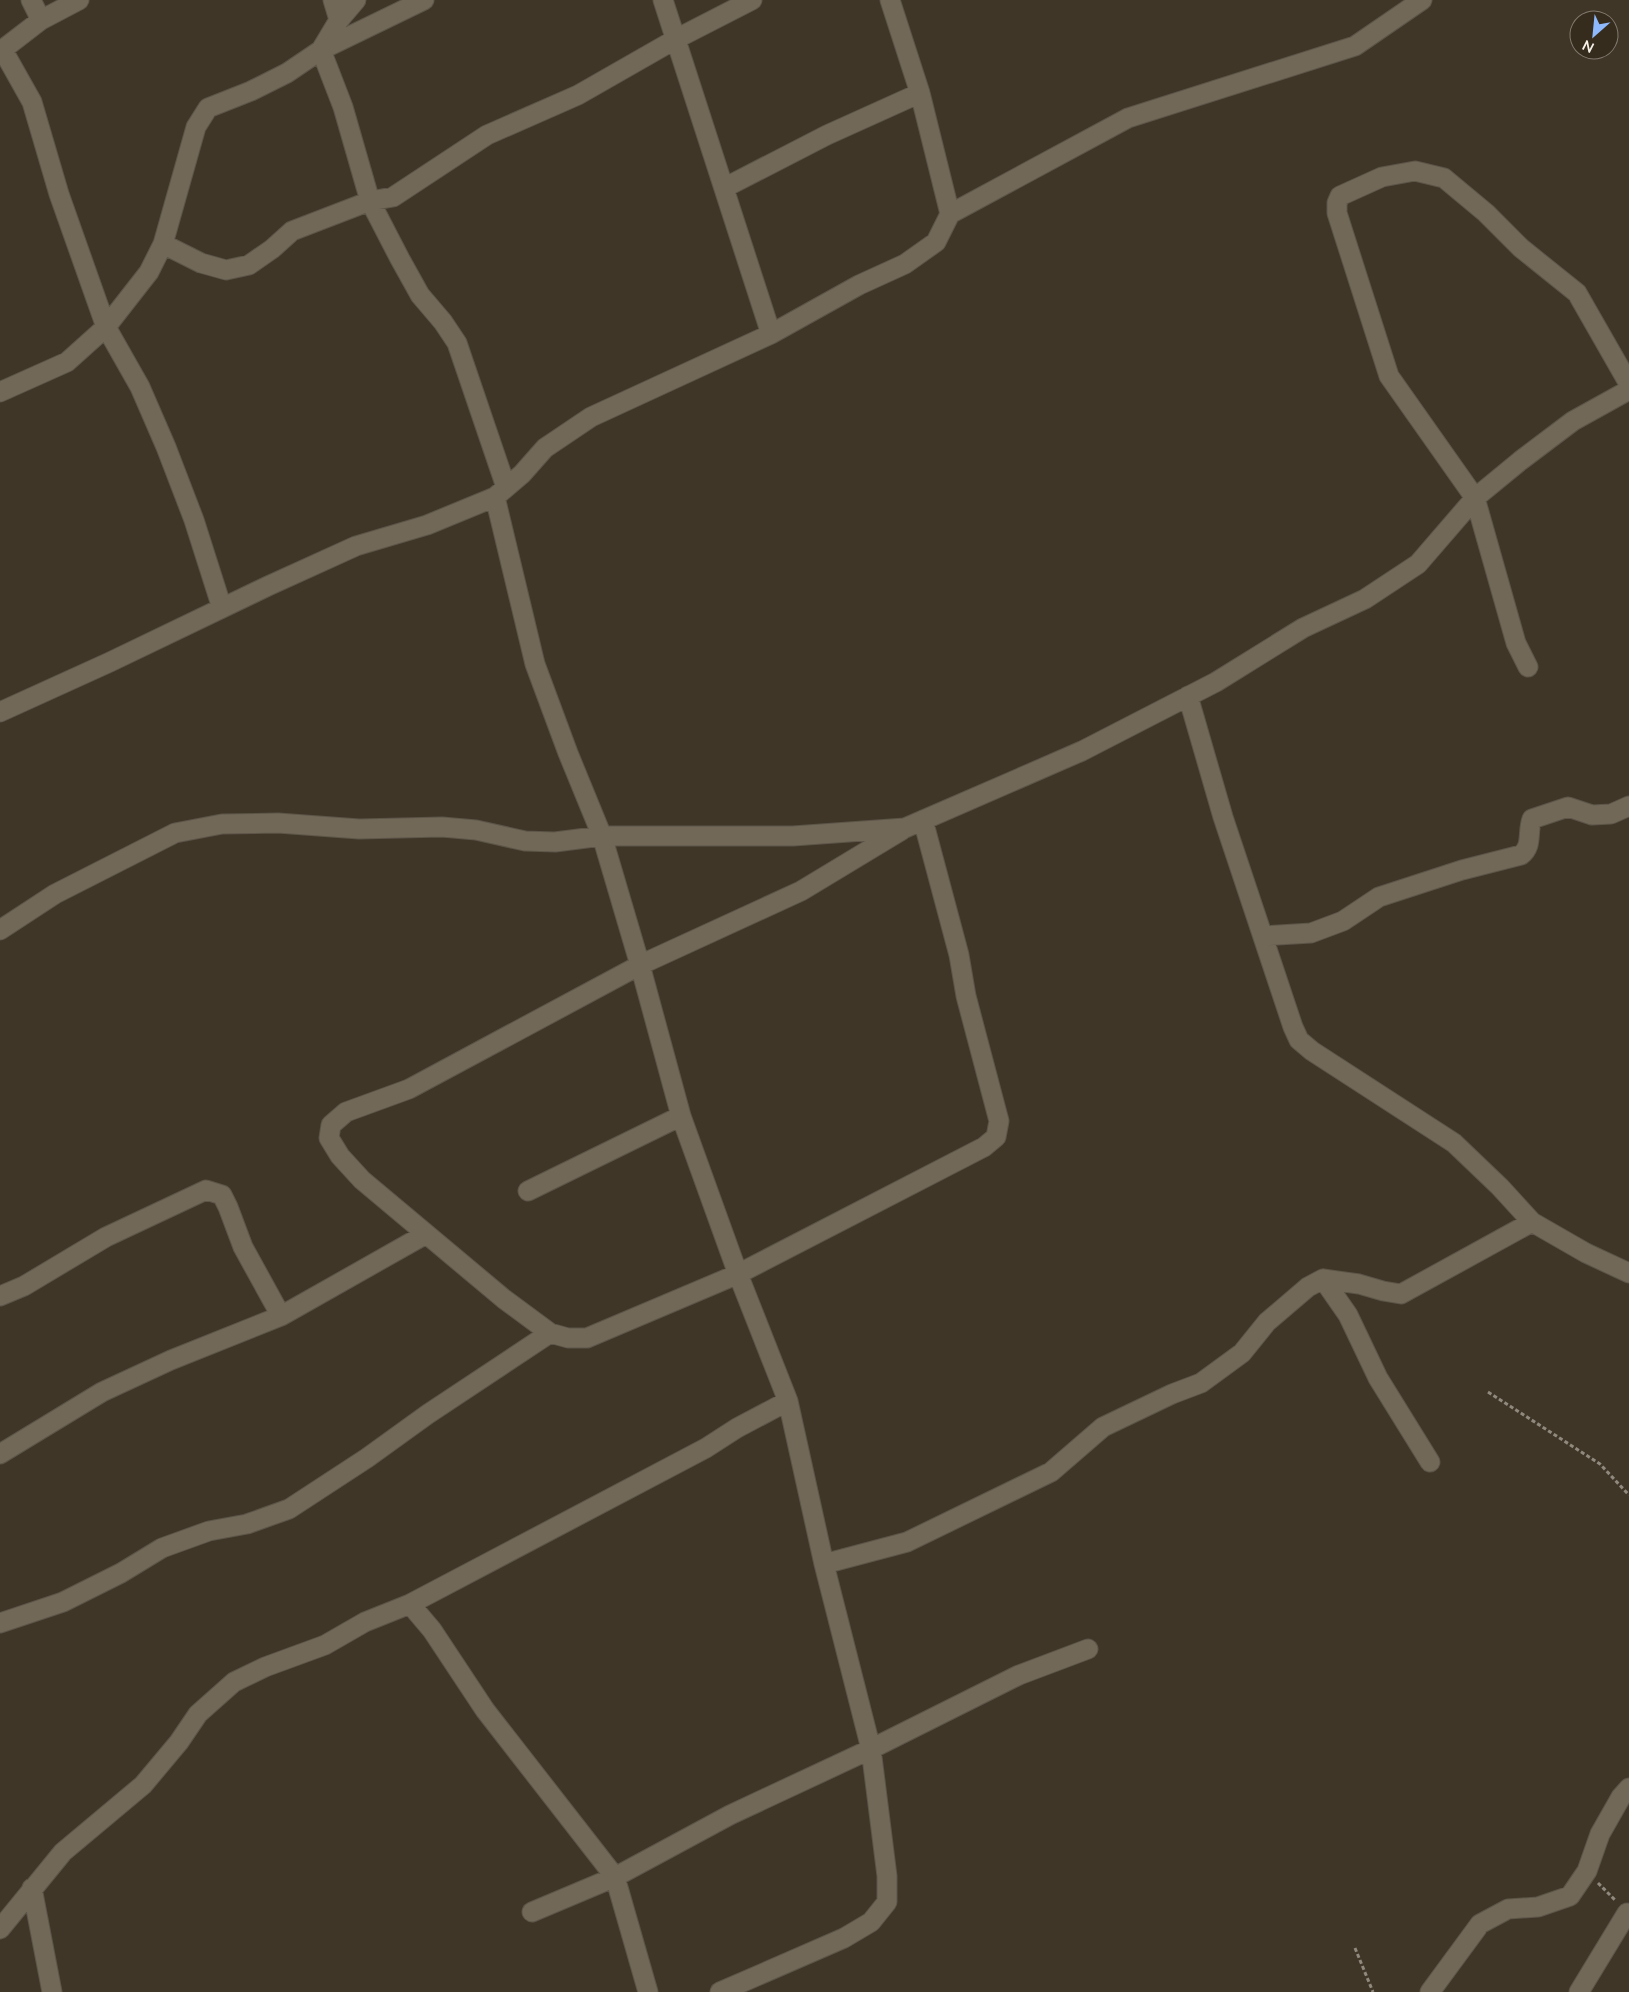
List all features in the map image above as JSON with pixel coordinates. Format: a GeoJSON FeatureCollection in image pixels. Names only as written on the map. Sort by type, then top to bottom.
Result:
{"type":"FeatureCollection","features":[{"type":"Feature","properties":{"kind":"street"},"geometry":{"type":"LineString","coordinates":[[31,0],[41,20]]}},
{"type":"Feature","properties":{"kind":"street"},"geometry":{"type":"LineString","coordinates":[[79,0],[41,20],[6,47],[5,54],[32,102],[59,194],[106,327],[140,387],[166,447],[194,520],[222,608]]}},
{"type":"Feature","properties":{"kind":"street"},"geometry":{"type":"LineString","coordinates":[[333,0],[338,20]]}},
{"type":"Feature","properties":{"kind":"street"},"geometry":{"type":"LineString","coordinates":[[356,0],[338,20],[321,50],[342,107],[370,201],[420,295],[443,322],[457,343],[501,492],[535,664],[568,753],[602,836],[640,965],[681,1116],[738,1274],[788,1401],[824,1564],[871,1749],[887,1876],[887,1902],[871,1922],[844,1938],[720,1992]]}},
{"type":"Feature","properties":{"kind":"street"},"geometry":{"type":"LineString","coordinates":[[0,392],[67,362],[106,327],[149,272],[163,244],[196,127],[208,108],[251,91],[287,73],[321,50],[424,0]]}},
{"type":"Feature","properties":{"kind":"street"},"geometry":{"type":"LineString","coordinates":[[663,0],[771,334]]}},
{"type":"Feature","properties":{"kind":"street"},"geometry":{"type":"LineString","coordinates":[[163,244],[201,263],[226,270],[249,265],[272,249],[292,231],[370,201],[393,196],[488,136],[578,95],[676,39],[752,0]]}},
{"type":"Feature","properties":{"kind":"street"},"geometry":{"type":"LineString","coordinates":[[890,0],[920,93],[950,214]]}},
{"type":"Feature","properties":{"kind":"street"},"geometry":{"type":"LineString","coordinates":[[0,712],[356,546],[427,525],[501,492],[522,474],[545,448],[592,417],[771,334],[859,285],[905,264],[936,242],[950,214],[1128,118],[1355,46],[1422,0]]}},
{"type":"Feature","properties":{"kind":"street"},"geometry":{"type":"LineString","coordinates":[[724,188],[827,135],[920,93]]}},
{"type":"Feature","properties":{"kind":"street"},"geometry":{"type":"LineString","coordinates":[[1528,667],[1516,643],[1475,498],[1390,376],[1337,213],[1337,203],[1340,196],[1382,177],[1415,170],[1444,178],[1486,213],[1521,248],[1578,293],[1629,384]]}},
{"type":"Feature","properties":{"kind":"street"},"geometry":{"type":"LineString","coordinates":[[923,820],[959,955],[966,996],[999,1121],[996,1138],[984,1147],[738,1274],[587,1338],[568,1338],[550,1333],[504,1299],[426,1234],[362,1180],[340,1156],[329,1138],[331,1125],[346,1112],[410,1089],[640,965],[801,891],[905,828],[923,820],[1082,751],[1216,682],[1303,628],[1365,598],[1418,564],[1475,498],[1520,461],[1573,421],[1629,390]]}},
{"type":"Feature","properties":{"kind":"street"},"geometry":{"type":"LineString","coordinates":[[1188,696],[1223,817],[1299,1040],[1312,1051],[1454,1143],[1500,1187],[1532,1222],[1586,1253],[1629,1273]]}},
{"type":"Feature","properties":{"kind":"street"},"geometry":{"type":"LineString","coordinates":[[1263,936],[1310,933],[1343,921],[1379,897],[1462,870],[1521,855],[1527,851],[1532,819],[1568,808],[1592,815],[1611,814],[1629,806]]}},
{"type":"Feature","properties":{"kind":"street"},"geometry":{"type":"LineString","coordinates":[[0,930],[55,894],[175,833],[222,824],[278,824],[359,829],[442,827],[476,830],[532,842],[555,842],[602,836],[793,836],[905,828]]}},
{"type":"Feature","properties":{"kind":"street"},"geometry":{"type":"LineString","coordinates":[[528,1191],[681,1116]]}},
{"type":"Feature","properties":{"kind":"street"},"geometry":{"type":"LineString","coordinates":[[0,1296],[24,1286],[106,1237],[206,1190],[222,1195],[242,1247],[281,1316]]}},
{"type":"Feature","properties":{"kind":"street"},"geometry":{"type":"LineString","coordinates":[[824,1564],[907,1542],[1050,1472],[1103,1427],[1172,1394],[1201,1383],[1242,1353],[1267,1322],[1308,1287],[1323,1279],[1359,1284],[1401,1294],[1532,1222]]}},
{"type":"Feature","properties":{"kind":"street"},"geometry":{"type":"LineString","coordinates":[[0,1454],[102,1392],[171,1360],[281,1316],[426,1234]]}},
{"type":"Feature","properties":{"kind":"street"},"geometry":{"type":"LineString","coordinates":[[1323,1279],[1348,1316],[1378,1378],[1430,1462]]}},
{"type":"Feature","properties":{"kind":"street"},"geometry":{"type":"LineString","coordinates":[[0,1623],[63,1602],[121,1573],[162,1548],[209,1531],[247,1524],[289,1509],[550,1333]]}},
{"type":"Feature","properties":{"kind":"street"},"geometry":{"type":"LineString","coordinates":[[0,1929],[63,1852],[143,1785],[179,1742],[198,1714],[234,1682],[266,1667],[325,1645],[365,1622],[410,1604],[706,1448],[737,1428],[788,1401]]}},
{"type":"Feature","properties":{"kind":"street"},"geometry":{"type":"LineString","coordinates":[[410,1604],[432,1630],[502,1732],[615,1877],[648,1992]]}},
{"type":"Feature","properties":{"kind":"street"},"geometry":{"type":"LineString","coordinates":[[532,1912],[615,1877],[730,1815],[871,1749],[1018,1675],[1088,1650]]}},
{"type":"Feature","properties":{"kind":"street"},"geometry":{"type":"LineString","coordinates":[[1430,1992],[1480,1924],[1508,1909],[1538,1907],[1570,1896],[1587,1871],[1600,1834],[1621,1797],[1629,1788]]}},
{"type":"Feature","properties":{"kind":"street"},"geometry":{"type":"LineString","coordinates":[[32,1888],[52,1992]]}},
{"type":"Feature","properties":{"kind":"street"},"geometry":{"type":"LineString","coordinates":[[1579,1992],[1627,1914]]}},
{"type":"Feature","properties":{"kind":"path"},"geometry":{"type":"LineString","coordinates":[[1488,1392],[1600,1464],[1629,1495]]}},
{"type":"Feature","properties":{"kind":"path"},"geometry":{"type":"LineString","coordinates":[[1587,1871],[1627,1914]]}},
{"type":"Feature","properties":{"kind":"path"},"geometry":{"type":"LineString","coordinates":[[1356,1948],[1373,1992]]}}]}
